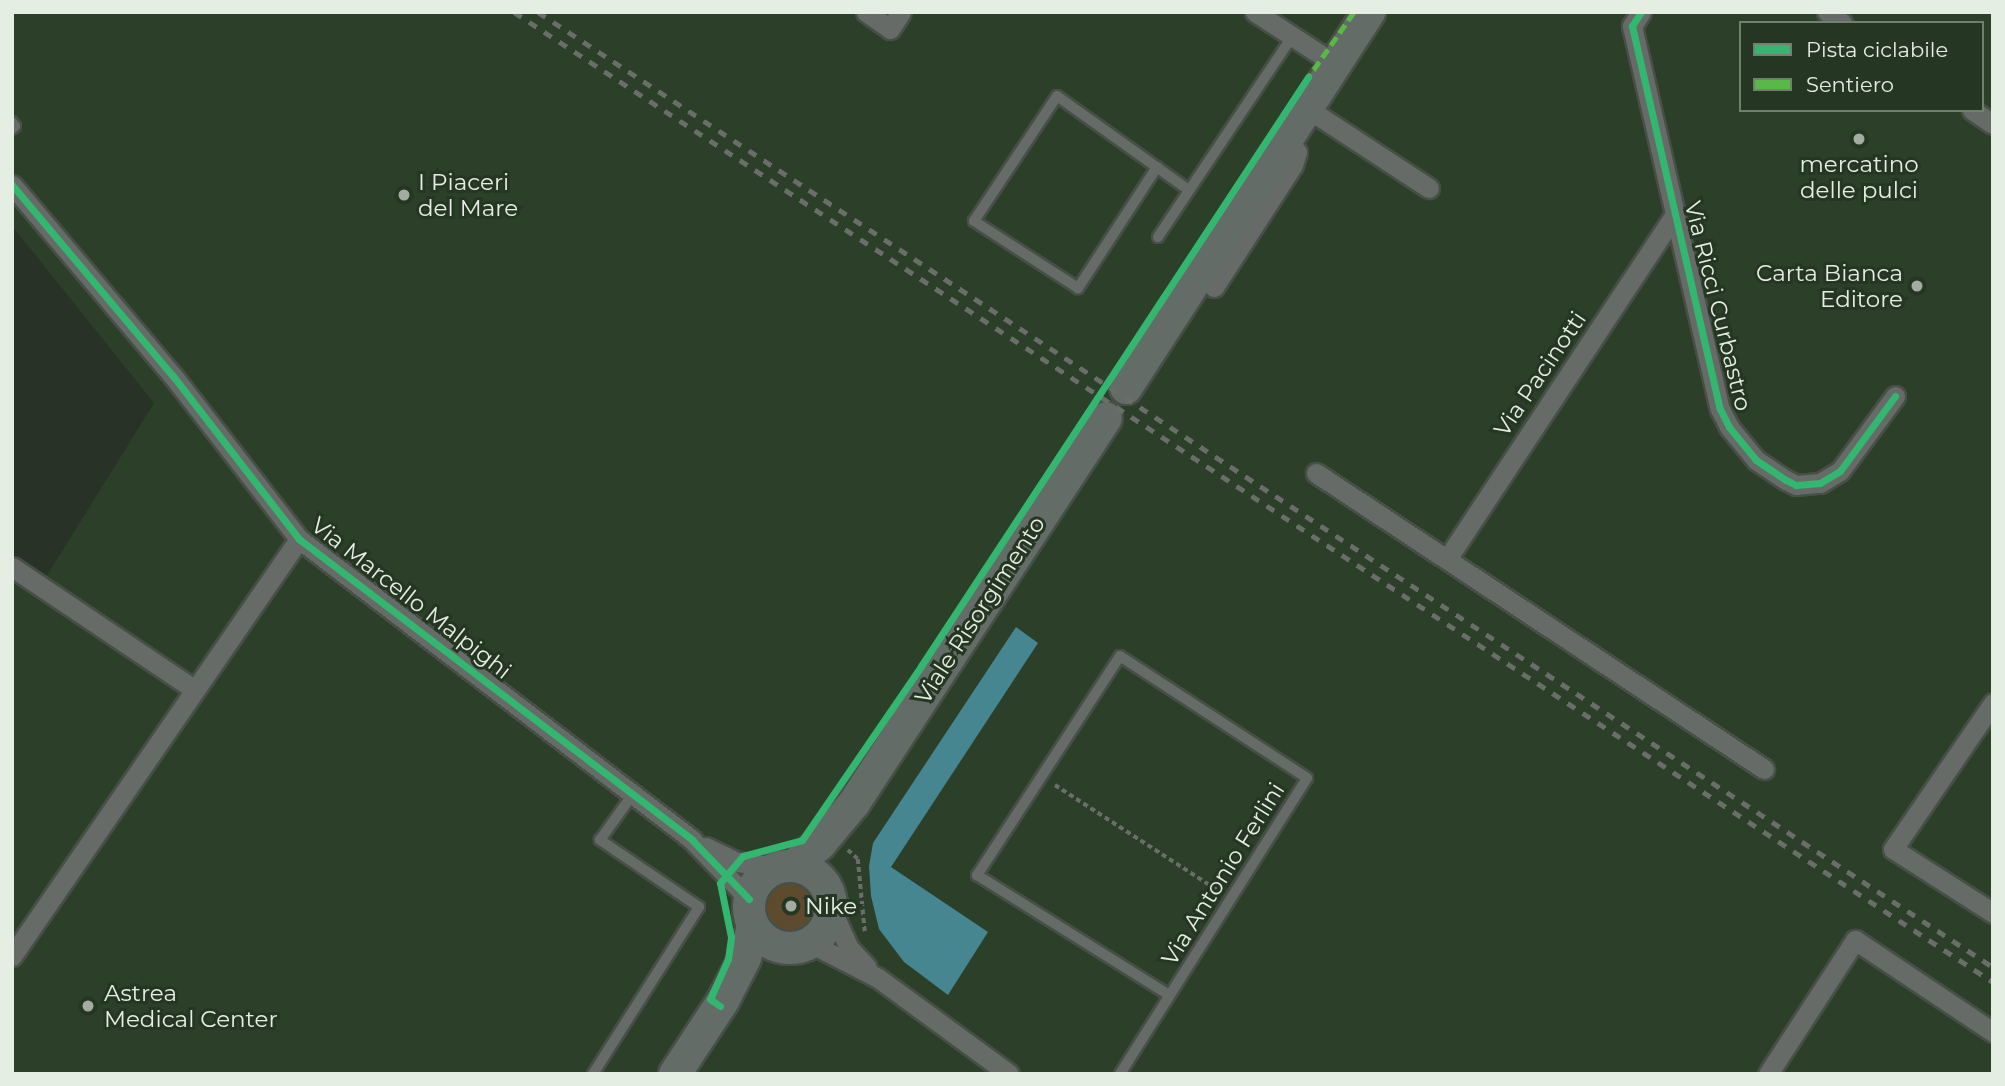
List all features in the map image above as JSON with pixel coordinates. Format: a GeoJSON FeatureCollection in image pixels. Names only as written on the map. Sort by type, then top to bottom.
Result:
{"type":"FeatureCollection","features":[{"type":"Feature","properties":{"kind":"main road"},"geometry":{"type":"LineString","coordinates":[[1126,387],[1369,12]]}},
{"type":"Feature","properties":{"kind":"main road","name":"Viale Risorgimento"},"geometry":{"type":"LineString","coordinates":[[676,1074],[723,1001],[745,958],[751,912],[759,879],[820,844],[854,803],[1106,418]]}},
{"type":"Feature","properties":{"kind":"main road","name":"Viale Risorgimento"},"geometry":{"type":"LineString","coordinates":[[723,1001],[757,968],[821,935],[836,843],[854,803]]}},
{"type":"Feature","properties":{"kind":"main road"},"geometry":{"type":"LineString","coordinates":[[785,866],[806,869],[829,898]]}},
{"type":"Feature","properties":{"kind":"main road"},"geometry":{"type":"LineString","coordinates":[[751,912],[768,943],[800,946]]}},
{"type":"Feature","properties":{"kind":"street"},"geometry":{"type":"LineString","coordinates":[[866,12],[895,20]]}},
{"type":"Feature","properties":{"kind":"street"},"geometry":{"type":"LineString","coordinates":[[1255,12],[1335,64]]}},
{"type":"Feature","properties":{"kind":"street","name":"Via Ricci Curbastro"},"geometry":{"type":"LineString","coordinates":[[1640,12],[1632,26],[1674,216],[1720,409],[1741,445],[1756,460],[1796,485],[1820,483],[1840,471],[1895,396]]}},
{"type":"Feature","properties":{"kind":"street"},"geometry":{"type":"LineString","coordinates":[[1305,107],[1429,188]]}},
{"type":"Feature","properties":{"kind":"street"},"geometry":{"type":"LineString","coordinates":[[1975,112],[1993,124]]}},
{"type":"Feature","properties":{"kind":"street"},"geometry":{"type":"LineString","coordinates":[[1214,286],[1293,165],[1297,152],[1287,138]]}},
{"type":"Feature","properties":{"kind":"street","name":"Via Marcello Malpighi"},"geometry":{"type":"LineString","coordinates":[[15,194],[173,376],[299,539],[692,840],[737,862],[785,866]]}},
{"type":"Feature","properties":{"kind":"street","name":"Via Pacinotti"},"geometry":{"type":"LineString","coordinates":[[1447,559],[1674,216]]}},
{"type":"Feature","properties":{"kind":"street"},"geometry":{"type":"LineString","coordinates":[[1316,473],[1765,769]]}},
{"type":"Feature","properties":{"kind":"street","name":"Via Marcello Malpighi"},"geometry":{"type":"LineString","coordinates":[[12,956],[299,539]]}},
{"type":"Feature","properties":{"kind":"street"},"geometry":{"type":"LineString","coordinates":[[12,567],[195,690]]}},
{"type":"Feature","properties":{"kind":"street"},"geometry":{"type":"LineString","coordinates":[[1993,703],[1893,849],[1993,913]]}},
{"type":"Feature","properties":{"kind":"street","name":"Via Marcello Malpighi"},"geometry":{"type":"LineString","coordinates":[[692,840],[751,912]]}},
{"type":"Feature","properties":{"kind":"street"},"geometry":{"type":"LineString","coordinates":[[829,898],[849,948],[878,978],[1009,1074]]}},
{"type":"Feature","properties":{"kind":"street"},"geometry":{"type":"LineString","coordinates":[[1768,1074],[1855,940],[1993,1032]]}},
{"type":"Feature","properties":{"kind":"street"},"geometry":{"type":"LineString","coordinates":[[800,946],[878,978]]}},
{"type":"Feature","properties":{"kind":"lane"},"geometry":{"type":"LineString","coordinates":[[1158,237],[1292,37]]}},
{"type":"Feature","properties":{"kind":"lane"},"geometry":{"type":"LineString","coordinates":[[1157,167],[1079,288],[974,221],[1057,96],[1157,167],[1189,190]]}},
{"type":"Feature","properties":{"kind":"lane"},"geometry":{"type":"LineString","coordinates":[[12,122],[15,126],[12,129]]}},
{"type":"Feature","properties":{"kind":"lane","name":"Via Antonio Ferlini"},"geometry":{"type":"LineString","coordinates":[[1041,776],[1120,656],[1307,778],[1120,1074]]}},
{"type":"Feature","properties":{"kind":"lane"},"geometry":{"type":"LineString","coordinates":[[1041,776],[977,875],[1169,995]]}},
{"type":"Feature","properties":{"kind":"lane"},"geometry":{"type":"LineString","coordinates":[[593,1074],[699,907],[600,840],[632,794]]}},
{"type":"Feature","properties":{"kind":"path"},"geometry":{"type":"LineString","coordinates":[[1041,776],[1230,899]]}},
{"type":"Feature","properties":{"kind":"path"},"geometry":{"type":"LineString","coordinates":[[836,843],[858,859],[861,914],[867,939]]}},
{"type":"Feature","properties":{"kind":"shaded area"},"geometry":{"type":"Polygon","coordinates":[[[12,12],[1993,12],[1993,1074],[12,1074],[12,578],[36,593],[154,403],[12,226],[12,12]]]}},
{"type":"Feature","properties":{"kind":"shaded area"},"geometry":{"type":"Polygon","coordinates":[[[790,874],[803,877],[813,884],[820,894],[823,907],[820,920],[813,930],[803,937],[790,940],[777,937],[767,930],[760,920],[757,907],[760,894],[767,884],[777,877],[790,874]]]}},
{"type":"Feature","properties":{"kind":"water"},"geometry":{"type":"Polygon","coordinates":[[[1016,627],[1038,643],[891,867],[988,932],[948,995],[904,962],[879,929],[871,896],[869,866],[873,843],[1016,627]]]}},
{"type":"Feature","properties":{"kind":"railway"},"geometry":{"type":"LineString","coordinates":[[514,12],[1993,982]]}},
{"type":"Feature","properties":{"kind":"railway"},"geometry":{"type":"LineString","coordinates":[[538,12],[1993,967]]}},
{"type":"Feature","properties":{"kind":"marked path"},"geometry":{"type":"LineString","coordinates":[[1305,82],[1354,12]]}},
{"type":"Feature","properties":{"kind":"cycle path"},"geometry":{"type":"LineString","coordinates":[[1641,12],[1632,26],[1720,409],[1729,427],[1756,460],[1786,480],[1796,485],[1820,483],[1840,471],[1895,396]]}},
{"type":"Feature","properties":{"kind":"cycle path"},"geometry":{"type":"LineString","coordinates":[[720,1006],[710,999],[728,959],[731,937],[720,883],[743,856],[802,840],[921,666],[1308,77]]}},
{"type":"Feature","properties":{"kind":"cycle path"},"geometry":{"type":"LineString","coordinates":[[12,185],[173,376],[299,539],[692,840],[749,899]]}},
{"type":"Feature","properties":{"kind":"place","name":"mercatino delle pulci"},"geometry":{"type":"Point","coordinates":[1859,139]}},
{"type":"Feature","properties":{"kind":"place","name":"I Piaceri del Mare"},"geometry":{"type":"Point","coordinates":[404,195]}},
{"type":"Feature","properties":{"kind":"place","name":"Carta Bianca Editore"},"geometry":{"type":"Point","coordinates":[1917,286]}},
{"type":"Feature","properties":{"kind":"place","name":"Nike"},"geometry":{"type":"Point","coordinates":[791,906]}},
{"type":"Feature","properties":{"kind":"place","name":"Astrea Medical Center"},"geometry":{"type":"Point","coordinates":[88,1006]}}]}
